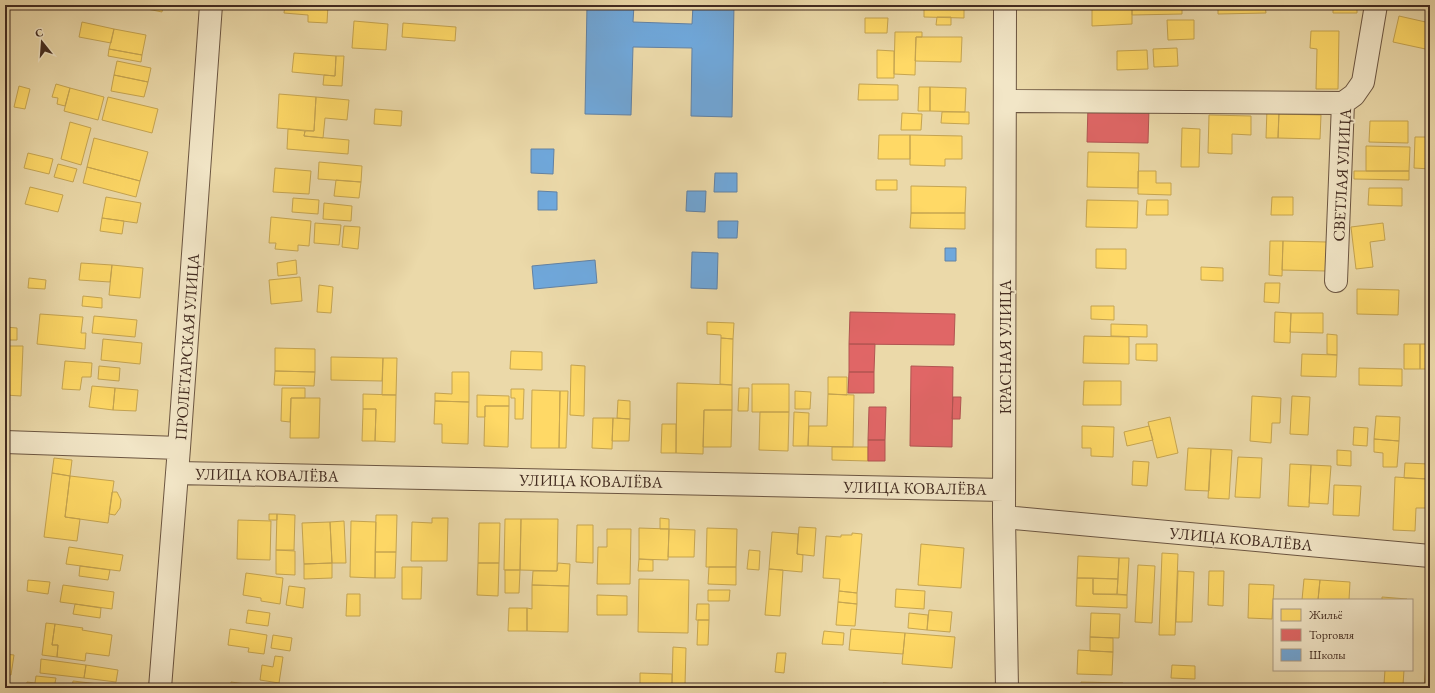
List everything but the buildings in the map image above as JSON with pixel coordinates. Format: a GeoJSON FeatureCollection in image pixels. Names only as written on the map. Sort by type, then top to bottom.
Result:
{"type":"FeatureCollection","features":[{"type":"Feature","properties":{"kind":"street","name":"ПРОЛЕТАРСКАЯ УЛИЦА"},"geometry":{"type":"LineString","coordinates":[[160,688],[211,5]]}},
{"type":"Feature","properties":{"kind":"street","name":"КРАСНАЯ УЛИЦА"},"geometry":{"type":"LineString","coordinates":[[1005,5],[1004,518],[1007,688]]}},
{"type":"Feature","properties":{"kind":"street","name":"СВЕТЛАЯ УЛИЦА"},"geometry":{"type":"LineString","coordinates":[[1336,281],[1343,103],[1354,95],[1363,82],[1376,5]]}},
{"type":"Feature","properties":{"kind":"street"},"geometry":{"type":"LineString","coordinates":[[1005,101],[1343,103]]}},
{"type":"Feature","properties":{"kind":"street","name":"УЛИЦА КОВАЛЁВА"},"geometry":{"type":"LineString","coordinates":[[5,442],[179,448]]}},
{"type":"Feature","properties":{"kind":"street","name":"УЛИЦА КОВАЛЁВА"},"geometry":{"type":"LineString","coordinates":[[177,473],[1004,490]]}},
{"type":"Feature","properties":{"kind":"street","name":"УЛИЦА КОВАЛЁВА"},"geometry":{"type":"LineString","coordinates":[[1004,518],[1430,556]]}}]}
